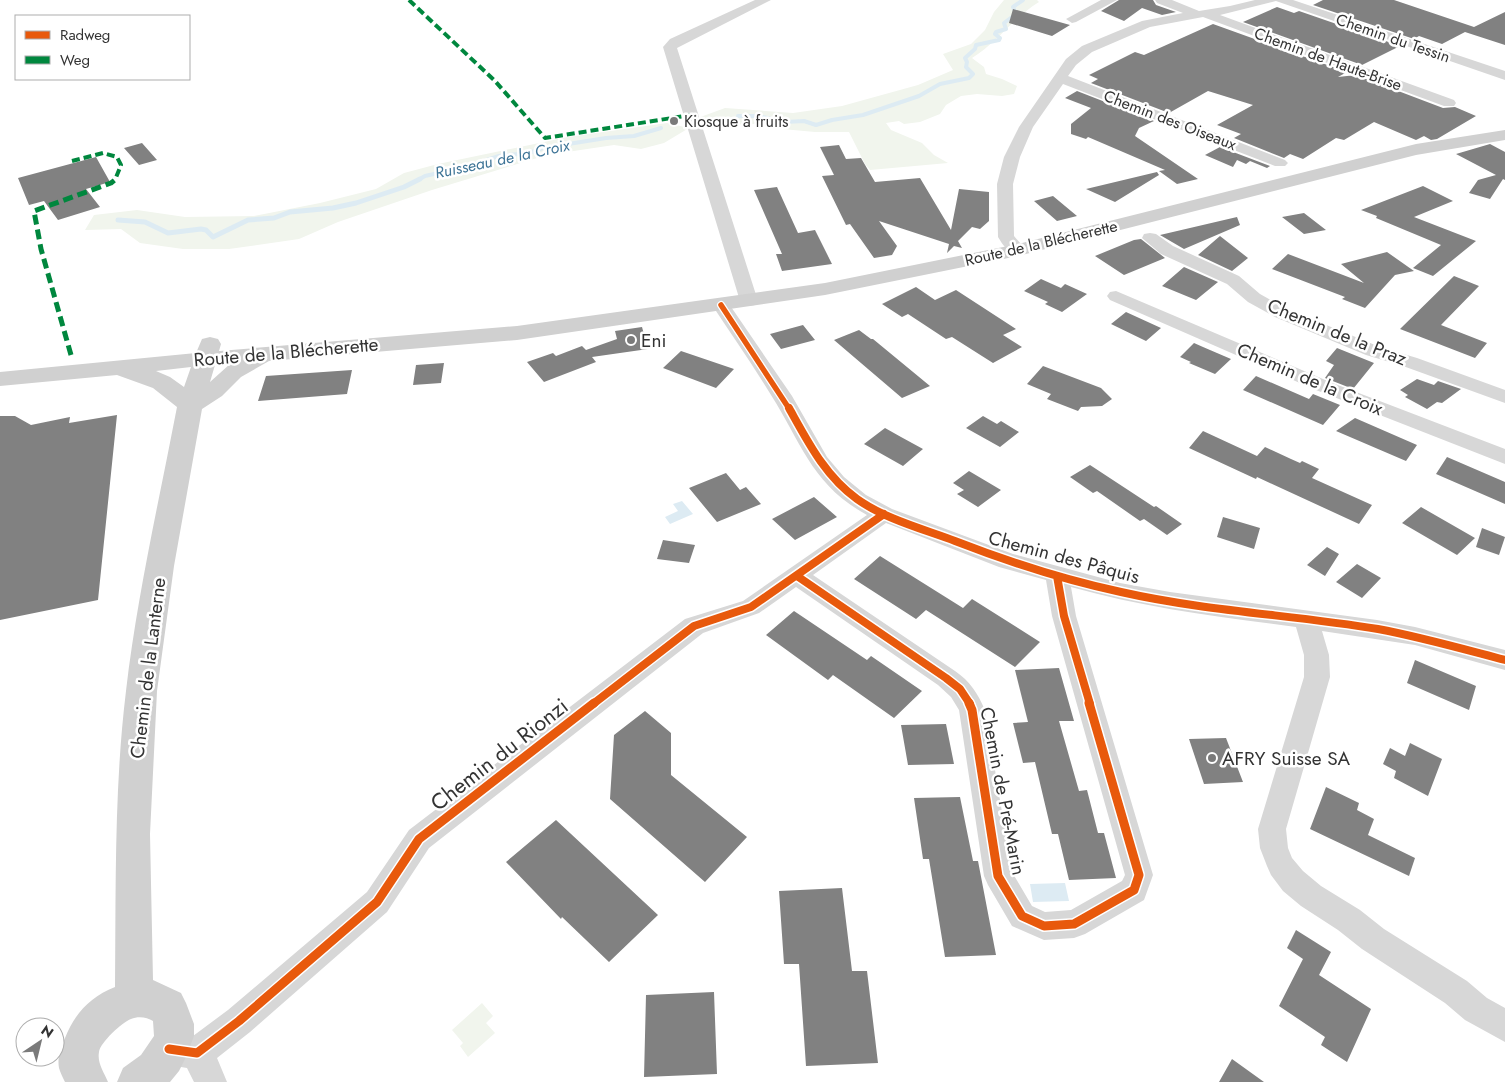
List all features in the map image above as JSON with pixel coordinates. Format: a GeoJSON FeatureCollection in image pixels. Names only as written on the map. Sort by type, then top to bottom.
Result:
{"type":"FeatureCollection","features":[{"type":"Feature","properties":{"kind":"main road","name":"Route de la Blécherette"},"geometry":{"type":"LineString","coordinates":[[0,362],[67,364],[113,369],[207,351],[272,353],[517,333],[572,323],[749,301],[936,268],[1018,250],[1398,154],[1505,135]]}},
{"type":"Feature","properties":{"kind":"main road","name":"Route de la Blécherette"},"geometry":{"type":"LineString","coordinates":[[0,379],[67,364],[427,327],[572,323]]}},
{"type":"Feature","properties":{"kind":"main road","name":"Chemin de la Lanterne"},"geometry":{"type":"LineString","coordinates":[[134,999],[133,834],[141,691],[158,575],[190,405],[207,351]]}},
{"type":"Feature","properties":{"kind":"main road"},"geometry":{"type":"LineString","coordinates":[[113,369],[142,374],[159,380],[190,405],[214,391],[233,372],[258,358],[272,353]]}},
{"type":"Feature","properties":{"kind":"main road"},"geometry":{"type":"LineString","coordinates":[[88,1082],[79,1069],[82,1040],[92,1026],[118,1004],[134,999],[148,998],[160,1002],[169,1010],[183,1051],[159,1065],[137,1082]]}},
{"type":"Feature","properties":{"kind":"street"},"geometry":{"type":"LineString","coordinates":[[749,301],[670,47],[671,44],[680,39],[765,0]]}},
{"type":"Feature","properties":{"kind":"street"},"geometry":{"type":"LineString","coordinates":[[1072,19],[1111,0]]}},
{"type":"Feature","properties":{"kind":"street","name":"Chemin de Haute-Brise"},"geometry":{"type":"LineString","coordinates":[[1161,0],[1449,103]]}},
{"type":"Feature","properties":{"kind":"street"},"geometry":{"type":"LineString","coordinates":[[1018,250],[1006,237],[1004,226],[1007,172],[1019,138],[1071,62],[1082,52],[1115,36],[1155,22],[1242,8],[1270,0]]}},
{"type":"Feature","properties":{"kind":"street","name":"Chemin du Tessin"},"geometry":{"type":"LineString","coordinates":[[1281,0],[1505,76]]}},
{"type":"Feature","properties":{"kind":"street","name":"Chemin des Oiseaux"},"geometry":{"type":"LineString","coordinates":[[1060,78],[1137,106],[1280,163]]}},
{"type":"Feature","properties":{"kind":"street","name":"Chemin de la Praz"},"geometry":{"type":"LineString","coordinates":[[1150,238],[1167,250],[1233,280],[1254,298],[1281,314],[1373,350],[1505,397]]}},
{"type":"Feature","properties":{"kind":"street","name":"Chemin de la Croix"},"geometry":{"type":"LineString","coordinates":[[1116,296],[1323,386],[1505,458]]}},
{"type":"Feature","properties":{"kind":"street","name":"Chemin des Pâquis"},"geometry":{"type":"LineString","coordinates":[[721,305],[782,396],[819,460],[836,482],[858,500],[884,514],[954,542],[1057,576],[1120,592],[1170,601],[1347,624],[1415,636],[1505,660]]}},
{"type":"Feature","properties":{"kind":"street","name":"Chemin du Rionzi"},"geometry":{"type":"LineString","coordinates":[[183,1051],[239,1021],[377,902],[419,839],[694,626],[751,607],[884,514]]}},
{"type":"Feature","properties":{"kind":"street","name":"Chemin de Pré-Marin"},"geometry":{"type":"LineString","coordinates":[[797,576],[941,674],[957,686],[967,698],[972,710],[998,876],[1022,916],[1044,926],[1074,924],[1082,920],[1134,890],[1139,875],[1064,616],[1057,576]]}},
{"type":"Feature","properties":{"kind":"street"},"geometry":{"type":"LineString","coordinates":[[1306,620],[1318,652],[1318,677],[1272,829],[1274,848],[1281,866],[1293,881],[1311,896],[1349,920],[1373,939],[1456,992],[1476,1009],[1505,1026]]}},
{"type":"Feature","properties":{"kind":"street"},"geometry":{"type":"LineString","coordinates":[[183,1051],[211,1082]]}},
{"type":"Feature","properties":{"kind":"shaded area"},"geometry":{"type":"Polygon","coordinates":[[[1004,0],[1037,0],[1039,2],[1021,15],[972,58],[984,67],[986,74],[1017,86],[1014,94],[1002,96],[977,94],[961,96],[946,105],[940,114],[920,122],[904,124],[899,121],[886,123],[891,130],[922,143],[934,155],[948,163],[870,170],[849,132],[815,132],[771,128],[769,124],[698,128],[695,119],[725,108],[793,113],[842,106],[918,85],[953,70],[943,54],[971,44],[985,30],[994,12],[1004,0]]]}},
{"type":"Feature","properties":{"kind":"shaded area"},"geometry":{"type":"Polygon","coordinates":[[[667,123],[689,128],[664,143],[641,149],[614,145],[547,155],[432,190],[338,222],[299,239],[229,249],[183,249],[140,243],[121,229],[85,230],[94,215],[137,210],[185,217],[254,216],[320,203],[376,189],[404,173],[438,164],[568,137],[667,123]]]}},
{"type":"Feature","properties":{"kind":"shaded area"},"geometry":{"type":"Polygon","coordinates":[[[682,501],[693,514],[670,524],[665,517],[678,511],[673,504],[682,501]]]}},
{"type":"Feature","properties":{"kind":"shaded area"},"geometry":{"type":"Polygon","coordinates":[[[1065,883],[1069,901],[1033,902],[1030,884],[1065,883]]]}},
{"type":"Feature","properties":{"kind":"shaded area"},"geometry":{"type":"Polygon","coordinates":[[[482,1003],[493,1016],[486,1023],[495,1033],[468,1057],[460,1046],[463,1043],[452,1030],[482,1003]]]}},
{"type":"Feature","properties":{"kind":"building"},"geometry":{"type":"Polygon","coordinates":[[[1119,0],[1153,0],[1156,5],[1176,12],[1162,15],[1142,8],[1124,21],[1101,11],[1119,0]]]}},
{"type":"Feature","properties":{"kind":"building"},"geometry":{"type":"Polygon","coordinates":[[[1323,0],[1394,0],[1474,27],[1505,12],[1505,45],[1465,32],[1442,44],[1419,36],[1414,39],[1313,5],[1323,0]]]}},
{"type":"Feature","properties":{"kind":"building"},"geometry":{"type":"Polygon","coordinates":[[[1277,7],[1294,13],[1299,11],[1400,46],[1362,65],[1243,22],[1277,7]]]}},
{"type":"Feature","properties":{"kind":"building"},"geometry":{"type":"Polygon","coordinates":[[[1013,9],[1070,25],[1052,36],[1009,23],[1013,9]]]}},
{"type":"Feature","properties":{"kind":"building"},"geometry":{"type":"Polygon","coordinates":[[[1213,24],[1347,72],[1338,77],[1356,75],[1443,108],[1455,107],[1476,116],[1437,139],[1431,140],[1424,136],[1416,140],[1374,122],[1344,140],[1336,138],[1303,159],[1290,154],[1284,158],[1234,138],[1241,134],[1217,125],[1253,105],[1208,91],[1169,113],[1091,83],[1098,79],[1089,75],[1135,52],[1144,55],[1213,24]]]}},
{"type":"Feature","properties":{"kind":"building"},"geometry":{"type":"Polygon","coordinates":[[[1077,91],[1154,121],[1139,128],[1135,136],[1198,179],[1177,184],[1159,171],[1165,170],[1088,137],[1086,139],[1071,134],[1071,124],[1091,108],[1065,98],[1077,91]]]}},
{"type":"Feature","properties":{"kind":"building"},"geometry":{"type":"Polygon","coordinates":[[[142,143],[157,160],[139,165],[124,148],[142,143]]]}},
{"type":"Feature","properties":{"kind":"building"},"geometry":{"type":"Polygon","coordinates":[[[1490,144],[1505,152],[1505,180],[1503,179],[1490,199],[1469,193],[1478,180],[1496,175],[1456,154],[1490,144]]]}},
{"type":"Feature","properties":{"kind":"building"},"geometry":{"type":"Polygon","coordinates":[[[839,145],[846,159],[861,158],[875,182],[920,178],[951,230],[959,189],[989,192],[989,221],[980,229],[972,227],[958,241],[962,248],[954,246],[947,253],[949,244],[879,221],[897,246],[892,255],[874,258],[850,224],[846,225],[822,176],[834,175],[820,147],[839,145]]]}},
{"type":"Feature","properties":{"kind":"building"},"geometry":{"type":"Polygon","coordinates":[[[1220,147],[1270,166],[1267,168],[1250,161],[1246,164],[1237,160],[1233,167],[1205,155],[1220,147]]]}},
{"type":"Feature","properties":{"kind":"building"},"geometry":{"type":"Polygon","coordinates":[[[96,157],[110,182],[86,189],[100,207],[58,220],[44,201],[29,205],[18,178],[96,157]]]}},
{"type":"Feature","properties":{"kind":"building"},"geometry":{"type":"Polygon","coordinates":[[[1157,172],[1159,175],[1115,202],[1086,189],[1157,172]]]}},
{"type":"Feature","properties":{"kind":"building"},"geometry":{"type":"Polygon","coordinates":[[[1423,186],[1453,201],[1414,217],[1476,241],[1433,276],[1413,268],[1441,245],[1361,210],[1423,186]]]}},
{"type":"Feature","properties":{"kind":"building"},"geometry":{"type":"Polygon","coordinates":[[[777,187],[798,233],[815,230],[832,264],[782,271],[776,254],[782,254],[754,190],[777,187]]]}},
{"type":"Feature","properties":{"kind":"building"},"geometry":{"type":"Polygon","coordinates":[[[1053,196],[1077,216],[1057,221],[1034,201],[1053,196]]]}},
{"type":"Feature","properties":{"kind":"building"},"geometry":{"type":"Polygon","coordinates":[[[1304,213],[1326,230],[1304,234],[1282,217],[1304,213]]]}},
{"type":"Feature","properties":{"kind":"building"},"geometry":{"type":"Polygon","coordinates":[[[1237,217],[1240,225],[1184,249],[1160,235],[1237,217]]]}},
{"type":"Feature","properties":{"kind":"building"},"geometry":{"type":"Polygon","coordinates":[[[1220,236],[1248,258],[1232,271],[1198,255],[1220,236]]]}},
{"type":"Feature","properties":{"kind":"building"},"geometry":{"type":"Polygon","coordinates":[[[1141,239],[1165,258],[1124,275],[1095,256],[1134,240],[1141,239]]]}},
{"type":"Feature","properties":{"kind":"building"},"geometry":{"type":"Polygon","coordinates":[[[1387,252],[1414,271],[1395,275],[1365,308],[1342,299],[1345,297],[1272,269],[1288,254],[1364,283],[1341,264],[1387,252]]]}},
{"type":"Feature","properties":{"kind":"building"},"geometry":{"type":"Polygon","coordinates":[[[1184,267],[1218,282],[1196,300],[1162,286],[1184,267]]]}},
{"type":"Feature","properties":{"kind":"building"},"geometry":{"type":"Polygon","coordinates":[[[1454,276],[1479,286],[1441,325],[1487,343],[1475,358],[1400,329],[1454,276]]]}},
{"type":"Feature","properties":{"kind":"building"},"geometry":{"type":"Polygon","coordinates":[[[1041,279],[1061,288],[1065,284],[1087,294],[1062,312],[1045,304],[1048,302],[1024,291],[1041,279]]]}},
{"type":"Feature","properties":{"kind":"building"},"geometry":{"type":"Polygon","coordinates":[[[916,287],[935,300],[956,290],[1016,329],[1003,335],[1022,347],[993,363],[952,337],[946,339],[908,314],[902,317],[882,304],[916,287]]]}},
{"type":"Feature","properties":{"kind":"building"},"geometry":{"type":"Polygon","coordinates":[[[1126,312],[1161,328],[1146,341],[1111,324],[1126,312]]]}},
{"type":"Feature","properties":{"kind":"building"},"geometry":{"type":"Polygon","coordinates":[[[803,325],[815,340],[781,349],[770,334],[803,325]]]}},
{"type":"Feature","properties":{"kind":"building"},"geometry":{"type":"Polygon","coordinates":[[[642,327],[648,349],[592,357],[596,362],[544,382],[527,362],[553,353],[556,356],[582,346],[586,350],[617,339],[615,331],[642,327]]]}},
{"type":"Feature","properties":{"kind":"building"},"geometry":{"type":"Polygon","coordinates":[[[859,330],[873,339],[930,386],[902,398],[834,340],[859,330]]]}},
{"type":"Feature","properties":{"kind":"building"},"geometry":{"type":"Polygon","coordinates":[[[1194,343],[1231,359],[1215,374],[1189,363],[1191,362],[1180,357],[1194,343]]]}},
{"type":"Feature","properties":{"kind":"building"},"geometry":{"type":"Polygon","coordinates":[[[1337,348],[1374,363],[1353,389],[1325,378],[1334,365],[1326,361],[1337,348]]]}},
{"type":"Feature","properties":{"kind":"building"},"geometry":{"type":"Polygon","coordinates":[[[681,351],[734,369],[716,388],[663,368],[681,351]]]}},
{"type":"Feature","properties":{"kind":"building"},"geometry":{"type":"Polygon","coordinates":[[[444,363],[441,383],[413,385],[416,365],[444,363]]]}},
{"type":"Feature","properties":{"kind":"building"},"geometry":{"type":"Polygon","coordinates":[[[1043,366],[1101,388],[1112,399],[1102,406],[1081,407],[1078,411],[1047,399],[1051,394],[1027,384],[1043,366]]]}},
{"type":"Feature","properties":{"kind":"building"},"geometry":{"type":"Polygon","coordinates":[[[352,370],[347,394],[258,401],[266,376],[352,370]]]}},
{"type":"Feature","properties":{"kind":"building"},"geometry":{"type":"Polygon","coordinates":[[[1256,376],[1309,399],[1313,394],[1340,405],[1323,425],[1243,390],[1256,376]]]}},
{"type":"Feature","properties":{"kind":"building"},"geometry":{"type":"Polygon","coordinates":[[[1417,379],[1434,385],[1438,381],[1461,389],[1442,403],[1437,402],[1427,409],[1405,397],[1408,395],[1400,390],[1417,379]]]}},
{"type":"Feature","properties":{"kind":"building"},"geometry":{"type":"Polygon","coordinates":[[[117,415],[98,600],[0,620],[0,416],[15,416],[31,425],[70,417],[69,423],[117,415]]]}},
{"type":"Feature","properties":{"kind":"building"},"geometry":{"type":"Polygon","coordinates":[[[983,416],[997,424],[1001,421],[1019,432],[1000,447],[966,428],[983,416]]]}},
{"type":"Feature","properties":{"kind":"building"},"geometry":{"type":"Polygon","coordinates":[[[1355,418],[1417,445],[1406,461],[1336,431],[1355,418]]]}},
{"type":"Feature","properties":{"kind":"building"},"geometry":{"type":"Polygon","coordinates":[[[885,428],[923,449],[903,466],[864,444],[885,428]]]}},
{"type":"Feature","properties":{"kind":"building"},"geometry":{"type":"Polygon","coordinates":[[[1203,431],[1257,456],[1265,447],[1300,463],[1302,461],[1319,469],[1312,478],[1372,505],[1359,524],[1257,477],[1256,479],[1189,448],[1203,431]]]}},
{"type":"Feature","properties":{"kind":"building"},"geometry":{"type":"Polygon","coordinates":[[[1447,457],[1505,482],[1505,504],[1436,474],[1447,457]]]}},
{"type":"Feature","properties":{"kind":"building"},"geometry":{"type":"Polygon","coordinates":[[[1090,465],[1182,524],[1167,535],[1144,519],[1140,521],[1097,491],[1093,493],[1070,477],[1090,465]]]}},
{"type":"Feature","properties":{"kind":"building"},"geometry":{"type":"Polygon","coordinates":[[[969,471],[1001,490],[978,507],[957,494],[964,490],[953,483],[969,471]]]}},
{"type":"Feature","properties":{"kind":"building"},"geometry":{"type":"Polygon","coordinates":[[[726,473],[740,490],[746,487],[761,504],[717,522],[689,488],[726,473]]]}},
{"type":"Feature","properties":{"kind":"building"},"geometry":{"type":"Polygon","coordinates":[[[814,497],[837,517],[795,540],[772,519],[814,497]]]}},
{"type":"Feature","properties":{"kind":"building"},"geometry":{"type":"Polygon","coordinates":[[[1421,507],[1475,538],[1457,555],[1402,523],[1421,507]]]}},
{"type":"Feature","properties":{"kind":"building"},"geometry":{"type":"Polygon","coordinates":[[[1223,517],[1260,528],[1254,549],[1217,537],[1223,517]]]}},
{"type":"Feature","properties":{"kind":"building"},"geometry":{"type":"Polygon","coordinates":[[[1482,528],[1505,537],[1499,555],[1476,547],[1482,528]]]}},
{"type":"Feature","properties":{"kind":"building"},"geometry":{"type":"Polygon","coordinates":[[[663,540],[695,545],[689,563],[657,559],[663,540]]]}},
{"type":"Feature","properties":{"kind":"building"},"geometry":{"type":"Polygon","coordinates":[[[1327,547],[1339,554],[1325,576],[1307,565],[1327,547]]]}},
{"type":"Feature","properties":{"kind":"building"},"geometry":{"type":"Polygon","coordinates":[[[880,556],[963,608],[972,599],[1040,642],[1015,667],[926,610],[916,619],[854,579],[880,556]]]}},
{"type":"Feature","properties":{"kind":"building"},"geometry":{"type":"Polygon","coordinates":[[[1357,564],[1381,578],[1362,598],[1336,582],[1357,564]]]}},
{"type":"Feature","properties":{"kind":"building"},"geometry":{"type":"Polygon","coordinates":[[[794,611],[867,660],[871,656],[922,691],[894,718],[833,675],[828,680],[766,635],[794,611]]]}},
{"type":"Feature","properties":{"kind":"building"},"geometry":{"type":"Polygon","coordinates":[[[1415,660],[1476,686],[1469,710],[1407,683],[1415,660]]]}},
{"type":"Feature","properties":{"kind":"building"},"geometry":{"type":"Polygon","coordinates":[[[1059,668],[1074,721],[1059,721],[1079,791],[1087,790],[1098,833],[1104,833],[1116,878],[1069,880],[1058,834],[1052,834],[1035,762],[1023,763],[1013,723],[1028,722],[1015,670],[1059,668]]]}},
{"type":"Feature","properties":{"kind":"building"},"geometry":{"type":"Polygon","coordinates":[[[645,711],[671,733],[671,775],[747,837],[705,882],[610,799],[614,735],[645,711]]]}},
{"type":"Feature","properties":{"kind":"building"},"geometry":{"type":"Polygon","coordinates":[[[946,724],[954,764],[908,765],[901,725],[946,724]]]}},
{"type":"Feature","properties":{"kind":"building"},"geometry":{"type":"Polygon","coordinates":[[[1226,738],[1243,782],[1204,784],[1189,739],[1226,738]]]}},
{"type":"Feature","properties":{"kind":"building"},"geometry":{"type":"Polygon","coordinates":[[[1410,743],[1442,759],[1428,796],[1394,778],[1396,771],[1383,764],[1390,748],[1405,756],[1410,743]]]}},
{"type":"Feature","properties":{"kind":"building"},"geometry":{"type":"Polygon","coordinates":[[[1326,787],[1359,803],[1357,810],[1374,819],[1368,835],[1415,858],[1409,876],[1310,829],[1326,787]]]}},
{"type":"Feature","properties":{"kind":"building"},"geometry":{"type":"Polygon","coordinates":[[[960,797],[973,861],[978,861],[996,955],[945,957],[929,859],[923,859],[914,798],[960,797]]]}},
{"type":"Feature","properties":{"kind":"building"},"geometry":{"type":"Polygon","coordinates":[[[556,820],[658,915],[609,962],[562,917],[561,919],[506,862],[556,820]]]}},
{"type":"Feature","properties":{"kind":"building"},"geometry":{"type":"Polygon","coordinates":[[[842,888],[852,971],[867,971],[878,1063],[806,1066],[799,964],[784,964],[779,891],[842,888]]]}},
{"type":"Feature","properties":{"kind":"building"},"geometry":{"type":"Polygon","coordinates":[[[1296,930],[1331,952],[1319,975],[1371,1009],[1347,1062],[1321,1045],[1325,1037],[1279,1006],[1303,959],[1287,948],[1296,930]]]}},
{"type":"Feature","properties":{"kind":"building"},"geometry":{"type":"Polygon","coordinates":[[[714,992],[717,1074],[644,1077],[646,995],[714,992]]]}},
{"type":"Feature","properties":{"kind":"building"},"geometry":{"type":"Polygon","coordinates":[[[1232,1059],[1264,1082],[1219,1082],[1232,1059]]]}},
{"type":"Feature","properties":{"kind":"waterway","name":"Ruisseau de la Croix"},"geometry":{"type":"LineString","coordinates":[[738,116],[758,116],[785,122],[804,121],[816,125],[832,120],[863,115],[919,96],[940,84],[969,78],[973,74],[966,67],[967,62],[965,58],[975,49],[976,45],[999,40],[1000,38],[995,34],[996,32],[1006,29],[1004,23],[1016,14],[1013,7],[1023,0]]}},
{"type":"Feature","properties":{"kind":"waterway","name":"Ruisseau de la Croix"},"geometry":{"type":"LineString","coordinates":[[418,180],[425,176],[465,167],[499,156],[529,153],[543,148],[606,138],[634,136],[661,128]]}},
{"type":"Feature","properties":{"kind":"waterway","name":"Ruisseau de la Croix"},"geometry":{"type":"LineString","coordinates":[[118,220],[145,222],[168,233],[201,229],[206,230],[213,237],[248,220],[274,218],[290,212],[333,208],[356,203],[404,187],[418,180]]}},
{"type":"Feature","properties":{"kind":"marked path"},"geometry":{"type":"LineString","coordinates":[[409,0],[495,81],[545,138],[691,115]]}},
{"type":"Feature","properties":{"kind":"marked path"},"geometry":{"type":"LineString","coordinates":[[71,355],[41,249],[34,211],[111,183],[116,179],[121,165],[117,157],[103,153],[72,161]]}},
{"type":"Feature","properties":{"kind":"cycle path"},"geometry":{"type":"LineString","coordinates":[[721,305],[782,396],[819,461],[836,482],[858,500],[884,514],[1007,561],[1120,592],[1170,601],[1377,629],[1415,636],[1505,660]]}},
{"type":"Feature","properties":{"kind":"cycle path"},"geometry":{"type":"LineString","coordinates":[[169,1049],[197,1053],[239,1021],[377,902],[419,839],[694,626],[751,607],[884,514]]}},
{"type":"Feature","properties":{"kind":"cycle path"},"geometry":{"type":"LineString","coordinates":[[797,576],[956,685],[964,694],[972,710],[998,876],[1022,916],[1044,926],[1074,924],[1134,890],[1139,875],[1064,616],[1057,576]]}},
{"type":"Feature","properties":{"kind":"place","name":"Kiosque à fruits"},"geometry":{"type":"Point","coordinates":[674,121]}},
{"type":"Feature","properties":{"kind":"place","name":"Eni"},"geometry":{"type":"Point","coordinates":[631,340]}},
{"type":"Feature","properties":{"kind":"place","name":"AFRY Suisse SA"},"geometry":{"type":"Point","coordinates":[1212,758]}}]}
